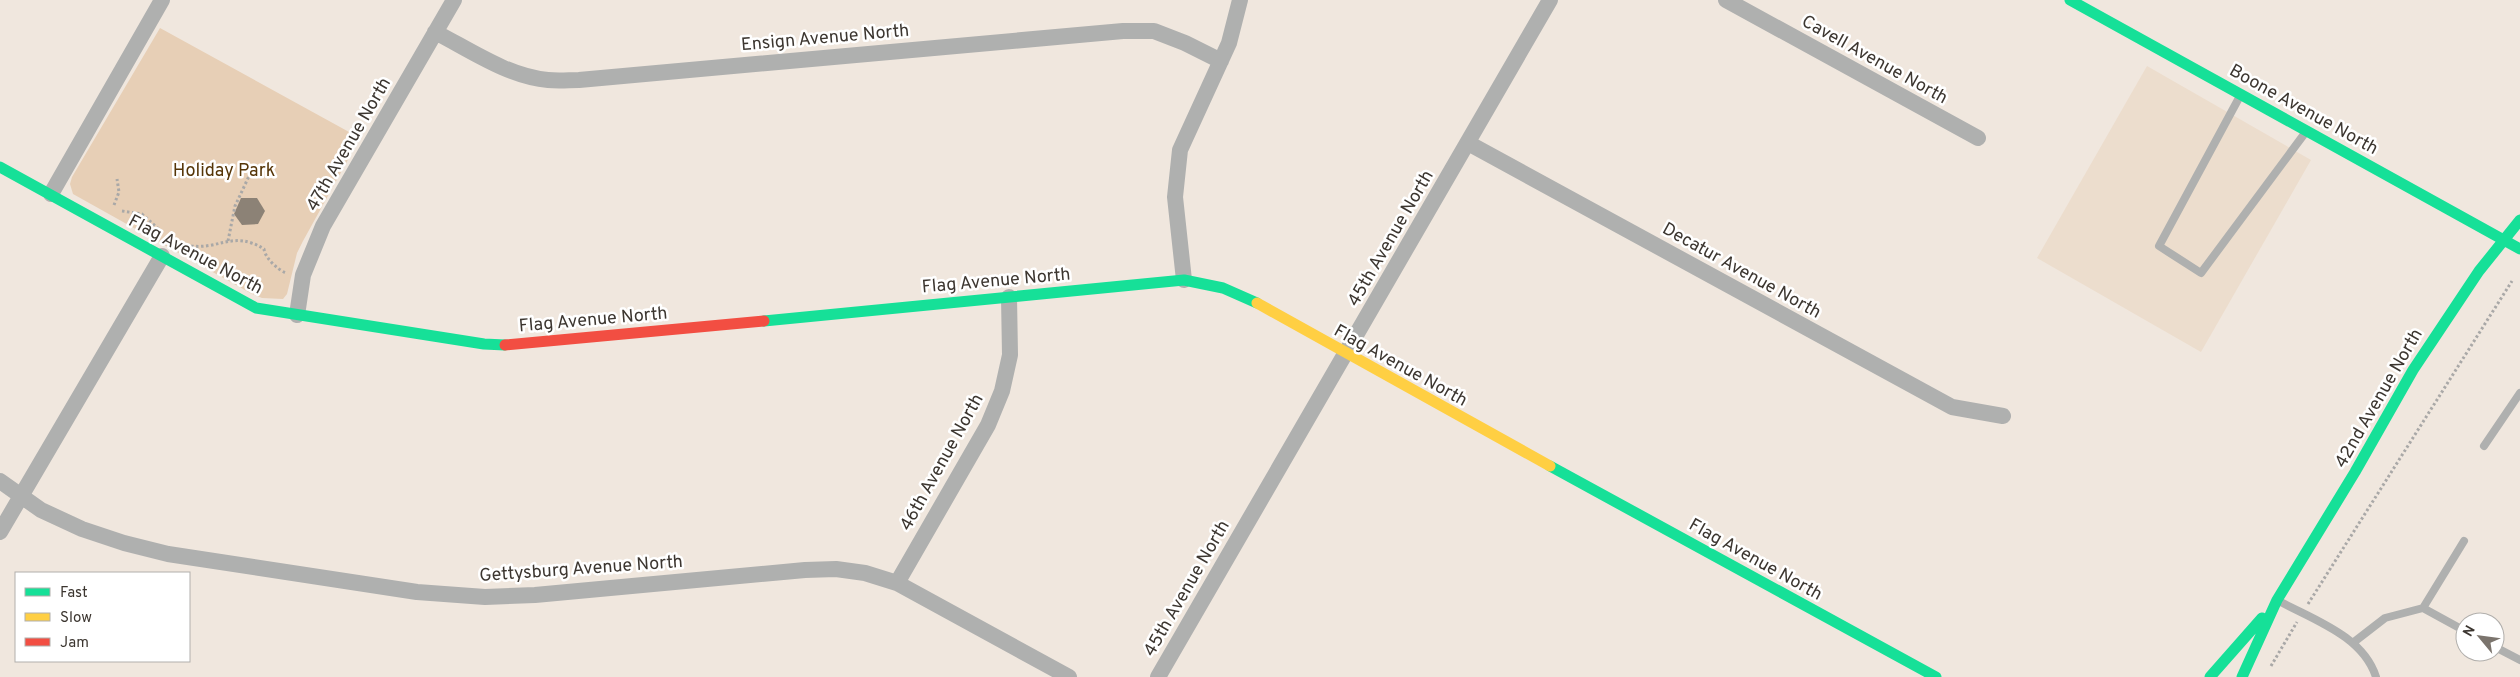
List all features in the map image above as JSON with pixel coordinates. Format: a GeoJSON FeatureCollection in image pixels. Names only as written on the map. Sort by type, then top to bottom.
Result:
{"type":"FeatureCollection","features":[{"type":"Feature","properties":{"kind":"street"},"geometry":{"type":"LineString","coordinates":[[51,194],[162,0]]}},
{"type":"Feature","properties":{"kind":"street","name":"47th Avenue North"},"geometry":{"type":"LineString","coordinates":[[297,315],[303,275],[324,226],[454,0]]}},
{"type":"Feature","properties":{"kind":"street"},"geometry":{"type":"LineString","coordinates":[[1184,280],[1175,197],[1176,173],[1180,150],[1229,43],[1240,0]]}},
{"type":"Feature","properties":{"kind":"street","name":"45th Avenue North"},"geometry":{"type":"LineString","coordinates":[[1158,677],[1550,0]]}},
{"type":"Feature","properties":{"kind":"street","name":"Cavell Avenue North"},"geometry":{"type":"LineString","coordinates":[[1726,0],[1978,138]]}},
{"type":"Feature","properties":{"kind":"street","name":"Boone Avenue North"},"geometry":{"type":"LineString","coordinates":[[2070,0],[2520,249]]}},
{"type":"Feature","properties":{"kind":"street","name":"Ensign Avenue North"},"geometry":{"type":"LineString","coordinates":[[435,32],[487,60],[516,72],[547,80],[579,80],[1123,31],[1154,31],[1185,43],[1221,61]]}},
{"type":"Feature","properties":{"kind":"street","name":"Decatur Avenue North"},"geometry":{"type":"LineString","coordinates":[[1468,143],[1952,407],[2003,416]]}},
{"type":"Feature","properties":{"kind":"street","name":"Flag Avenue North"},"geometry":{"type":"LineString","coordinates":[[0,167],[256,308],[484,344],[516,344],[1184,280],[1224,288],[1244,296],[1345,354],[1936,677]]}},
{"type":"Feature","properties":{"kind":"street","name":"42nd Avenue North"},"geometry":{"type":"LineString","coordinates":[[2242,677],[2277,600],[2356,472],[2413,370],[2445,320],[2502,240],[2520,220]]}},
{"type":"Feature","properties":{"kind":"street"},"geometry":{"type":"LineString","coordinates":[[0,532],[162,256]]}},
{"type":"Feature","properties":{"kind":"street","name":"46th Avenue North"},"geometry":{"type":"LineString","coordinates":[[897,583],[988,425],[998,400],[1010,356],[1009,296]]}},
{"type":"Feature","properties":{"kind":"street","name":"Gettysburg Avenue North"},"geometry":{"type":"LineString","coordinates":[[0,481],[20,496],[82,529],[168,554],[417,592],[485,598],[836,568],[865,573],[897,583],[1069,677]]}},
{"type":"Feature","properties":{"kind":"street","name":"42nd Avenue North"},"geometry":{"type":"LineString","coordinates":[[2210,677],[2277,600]]}},
{"type":"Feature","properties":{"kind":"lane"},"geometry":{"type":"LineString","coordinates":[[2241,94],[2159,246],[2201,273],[2307,131]]}},
{"type":"Feature","properties":{"kind":"lane"},"geometry":{"type":"LineString","coordinates":[[2484,446],[2520,393]]}},
{"type":"Feature","properties":{"kind":"lane"},"geometry":{"type":"LineString","coordinates":[[2423,608],[2464,541]]}},
{"type":"Feature","properties":{"kind":"lane"},"geometry":{"type":"LineString","coordinates":[[2277,600],[2354,642],[2372,664],[2376,677]]}},
{"type":"Feature","properties":{"kind":"lane"},"geometry":{"type":"LineString","coordinates":[[2354,642],[2385,618],[2423,608],[2455,626]]}},
{"type":"Feature","properties":{"kind":"lane"},"geometry":{"type":"LineString","coordinates":[[2505,652],[2520,660]]}},
{"type":"Feature","properties":{"kind":"path"},"geometry":{"type":"LineString","coordinates":[[228,240],[235,206],[250,174]]}},
{"type":"Feature","properties":{"kind":"path"},"geometry":{"type":"LineString","coordinates":[[114,206],[119,192],[117,178]]}},
{"type":"Feature","properties":{"kind":"path"},"geometry":{"type":"LineString","coordinates":[[108,203],[124,211],[142,214],[170,238]]}},
{"type":"Feature","properties":{"kind":"path"},"geometry":{"type":"LineString","coordinates":[[179,243],[189,246],[213,246],[228,240],[250,240],[264,249],[264,253],[283,272],[303,275]]}},
{"type":"Feature","properties":{"kind":"path"},"geometry":{"type":"LineString","coordinates":[[2269,669],[2438,396],[2512,281]]}},
{"type":"Feature","properties":{"kind":"shaded area"},"geometry":{"type":"Polygon","coordinates":[[[2147,66],[2311,160],[2201,352],[2037,258],[2147,66]]]}},
{"type":"Feature","properties":{"kind":"green space","name":"Holiday Park"},"geometry":{"type":"Polygon","coordinates":[[[160,28],[360,138],[297,253],[287,294],[283,299],[262,298],[252,294],[73,194],[70,184],[72,177],[160,28]]]}},
{"type":"Feature","properties":{"kind":"building"},"geometry":{"type":"Polygon","coordinates":[[[241,198],[257,198],[265,211],[258,224],[242,225],[234,214],[241,198]]]}},
{"type":"Feature","properties":{"kind":"traffic: fast"},"geometry":{"type":"LineString","coordinates":[[2070,0],[2520,249]]}},
{"type":"Feature","properties":{"kind":"traffic: fast"},"geometry":{"type":"LineString","coordinates":[[0,167],[256,308],[484,344],[505,345]]}},
{"type":"Feature","properties":{"kind":"traffic: fast"},"geometry":{"type":"LineString","coordinates":[[2242,677],[2277,600],[2355,472],[2413,370],[2479,271],[2520,220]]}},
{"type":"Feature","properties":{"kind":"traffic: fast"},"geometry":{"type":"LineString","coordinates":[[764,321],[1184,280],[1223,288],[1257,303]]}},
{"type":"Feature","properties":{"kind":"traffic: fast"},"geometry":{"type":"LineString","coordinates":[[1550,466],[1936,677]]}},
{"type":"Feature","properties":{"kind":"traffic: fast"},"geometry":{"type":"LineString","coordinates":[[2210,677],[2262,618]]}},
{"type":"Feature","properties":{"kind":"traffic: slow"},"geometry":{"type":"LineString","coordinates":[[1257,303],[1550,466]]}},
{"type":"Feature","properties":{"kind":"traffic: jam"},"geometry":{"type":"LineString","coordinates":[[505,345],[764,321]]}}]}
